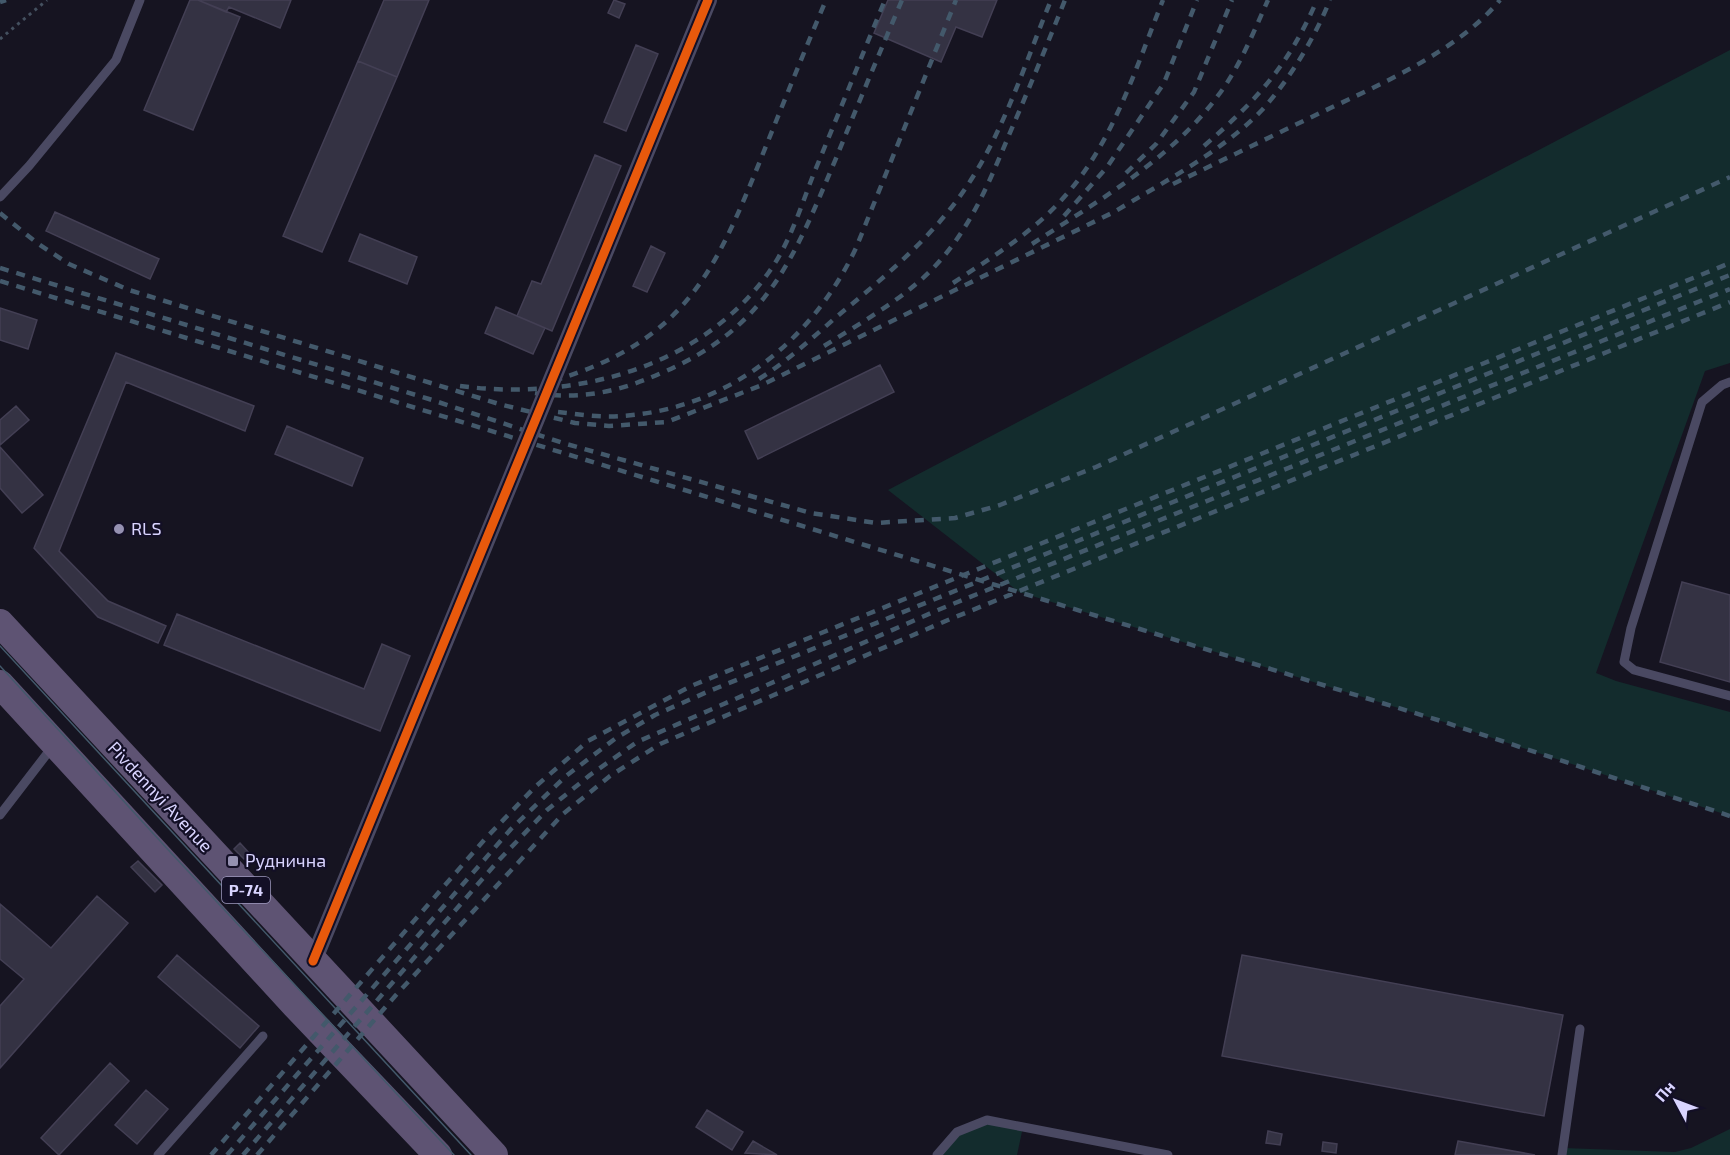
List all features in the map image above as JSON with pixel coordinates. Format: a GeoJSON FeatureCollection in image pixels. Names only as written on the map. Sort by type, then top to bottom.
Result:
{"type":"FeatureCollection","features":[{"type":"Feature","properties":{"kind":"main road","name":"Pivdennyi Avenue"},"geometry":{"type":"LineString","coordinates":[[0,623],[494,1155]]}},
{"type":"Feature","properties":{"kind":"main road","name":"Р-74"},"geometry":{"type":"LineString","coordinates":[[0,684],[295,1005],[438,1155]]}},
{"type":"Feature","properties":{"kind":"street"},"geometry":{"type":"LineString","coordinates":[[313,962],[708,0]]}},
{"type":"Feature","properties":{"kind":"lane"},"geometry":{"type":"LineString","coordinates":[[0,197],[29,166],[116,60],[140,0]]}},
{"type":"Feature","properties":{"kind":"lane"},"geometry":{"type":"LineString","coordinates":[[1730,382],[1722,385],[1702,402],[1631,628],[1624,662],[1634,670],[1730,696]]}},
{"type":"Feature","properties":{"kind":"lane"},"geometry":{"type":"LineString","coordinates":[[0,815],[55,744]]}},
{"type":"Feature","properties":{"kind":"lane"},"geometry":{"type":"LineString","coordinates":[[1562,1155],[1580,1029]]}},
{"type":"Feature","properties":{"kind":"lane"},"geometry":{"type":"LineString","coordinates":[[158,1155],[263,1036]]}},
{"type":"Feature","properties":{"kind":"lane"},"geometry":{"type":"LineString","coordinates":[[937,1155],[957,1132],[987,1120],[1167,1155]]}},
{"type":"Feature","properties":{"kind":"path"},"geometry":{"type":"LineString","coordinates":[[0,39],[47,0]]}},
{"type":"Feature","properties":{"kind":"green space"},"geometry":{"type":"Polygon","coordinates":[[[1730,50],[1730,363],[1705,371],[1596,673],[1616,681],[1730,712],[1730,816],[1441,721],[1019,592],[888,490],[1730,50]]]}},
{"type":"Feature","properties":{"kind":"green space"},"geometry":{"type":"Polygon","coordinates":[[[987,1120],[1023,1127],[1017,1155],[937,1155],[957,1132],[987,1120]]]}},
{"type":"Feature","properties":{"kind":"green space"},"geometry":{"type":"Polygon","coordinates":[[[1730,1129],[1730,1155],[1562,1155],[1563,1148],[1675,1152],[1691,1148],[1730,1129]]]}},
{"type":"Feature","properties":{"kind":"building"},"geometry":{"type":"Polygon","coordinates":[[[190,0],[198,0],[240,17],[193,130],[144,110],[190,0]]]}},
{"type":"Feature","properties":{"kind":"building"},"geometry":{"type":"Polygon","coordinates":[[[198,0],[291,0],[280,28],[229,7],[226,12],[198,0]]]}},
{"type":"Feature","properties":{"kind":"building"},"geometry":{"type":"Polygon","coordinates":[[[384,0],[429,0],[397,77],[358,61],[384,0]]]}},
{"type":"Feature","properties":{"kind":"building"},"geometry":{"type":"Polygon","coordinates":[[[614,0],[625,4],[619,18],[608,13],[614,0]]]}},
{"type":"Feature","properties":{"kind":"building"},"geometry":{"type":"Polygon","coordinates":[[[888,0],[997,0],[982,37],[956,27],[941,62],[874,33],[888,0]]]}},
{"type":"Feature","properties":{"kind":"building"},"geometry":{"type":"Polygon","coordinates":[[[636,45],[658,54],[626,131],[604,122],[636,45]]]}},
{"type":"Feature","properties":{"kind":"building"},"geometry":{"type":"Polygon","coordinates":[[[358,61],[397,77],[322,252],[283,236],[358,61]]]}},
{"type":"Feature","properties":{"kind":"building"},"geometry":{"type":"Polygon","coordinates":[[[595,155],[621,166],[552,331],[517,316],[532,281],[541,284],[595,155]]]}},
{"type":"Feature","properties":{"kind":"building"},"geometry":{"type":"Polygon","coordinates":[[[55,212],[159,259],[150,279],[46,231],[55,212]]]}},
{"type":"Feature","properties":{"kind":"building"},"geometry":{"type":"Polygon","coordinates":[[[360,234],[417,257],[407,284],[349,261],[360,234]]]}},
{"type":"Feature","properties":{"kind":"building"},"geometry":{"type":"Polygon","coordinates":[[[651,246],[665,253],[647,292],[633,286],[651,246]]]}},
{"type":"Feature","properties":{"kind":"building"},"geometry":{"type":"Polygon","coordinates":[[[496,307],[545,328],[533,354],[485,333],[496,307]]]}},
{"type":"Feature","properties":{"kind":"building"},"geometry":{"type":"Polygon","coordinates":[[[0,308],[37,320],[28,349],[0,340],[0,308]]]}},
{"type":"Feature","properties":{"kind":"building"},"geometry":{"type":"Polygon","coordinates":[[[116,353],[254,406],[245,431],[126,382],[59,551],[108,601],[166,626],[158,643],[98,617],[34,548],[116,353]]]}},
{"type":"Feature","properties":{"kind":"building"},"geometry":{"type":"Polygon","coordinates":[[[880,365],[894,392],[758,459],[745,431],[880,365]]]}},
{"type":"Feature","properties":{"kind":"building"},"geometry":{"type":"Polygon","coordinates":[[[16,406],[29,420],[0,445],[0,420],[16,406]]]}},
{"type":"Feature","properties":{"kind":"building"},"geometry":{"type":"Polygon","coordinates":[[[287,426],[363,458],[352,486],[275,454],[287,426]]]}},
{"type":"Feature","properties":{"kind":"building"},"geometry":{"type":"Polygon","coordinates":[[[0,447],[43,495],[22,513],[0,488],[0,447]]]}},
{"type":"Feature","properties":{"kind":"building"},"geometry":{"type":"Polygon","coordinates":[[[1682,582],[1730,595],[1730,682],[1660,662],[1682,582]]]}},
{"type":"Feature","properties":{"kind":"building"},"geometry":{"type":"Polygon","coordinates":[[[177,614],[364,689],[382,644],[410,656],[380,731],[164,645],[177,614]]]}},
{"type":"Feature","properties":{"kind":"building"},"geometry":{"type":"Polygon","coordinates":[[[240,843],[250,854],[244,859],[234,849],[240,843]]]}},
{"type":"Feature","properties":{"kind":"building"},"geometry":{"type":"Polygon","coordinates":[[[138,861],[162,885],[155,892],[131,867],[138,861]]]}},
{"type":"Feature","properties":{"kind":"building"},"geometry":{"type":"Polygon","coordinates":[[[97,896],[128,923],[0,1068],[0,1006],[24,979],[0,959],[0,904],[51,948],[97,896]]]}},
{"type":"Feature","properties":{"kind":"building"},"geometry":{"type":"Polygon","coordinates":[[[177,955],[259,1026],[240,1048],[158,977],[177,955]]]}},
{"type":"Feature","properties":{"kind":"building"},"geometry":{"type":"Polygon","coordinates":[[[1242,955],[1563,1015],[1544,1116],[1222,1056],[1242,955]]]}},
{"type":"Feature","properties":{"kind":"building"},"geometry":{"type":"Polygon","coordinates":[[[110,1063],[129,1081],[59,1155],[41,1138],[110,1063]]]}},
{"type":"Feature","properties":{"kind":"building"},"geometry":{"type":"Polygon","coordinates":[[[146,1090],[168,1109],[137,1144],[115,1125],[146,1090]]]}},
{"type":"Feature","properties":{"kind":"building"},"geometry":{"type":"Polygon","coordinates":[[[707,1110],[743,1132],[732,1150],[696,1127],[707,1110]]]}},
{"type":"Feature","properties":{"kind":"building"},"geometry":{"type":"Polygon","coordinates":[[[1268,1131],[1282,1134],[1280,1145],[1266,1143],[1268,1131]]]}},
{"type":"Feature","properties":{"kind":"building"},"geometry":{"type":"Polygon","coordinates":[[[753,1141],[777,1155],[745,1153],[753,1141]]]}},
{"type":"Feature","properties":{"kind":"building"},"geometry":{"type":"Polygon","coordinates":[[[1458,1141],[1535,1155],[1455,1155],[1458,1141]]]}},
{"type":"Feature","properties":{"kind":"building"},"geometry":{"type":"Polygon","coordinates":[[[1323,1142],[1337,1144],[1336,1153],[1322,1151],[1323,1142]]]}},
{"type":"Feature","properties":{"kind":"tram line"},"geometry":{"type":"LineString","coordinates":[[0,646],[471,1155]]}},
{"type":"Feature","properties":{"kind":"tram line"},"geometry":{"type":"LineString","coordinates":[[0,666],[172,854],[454,1155]]}},
{"type":"Feature","properties":{"kind":"railway"},"geometry":{"type":"LineString","coordinates":[[0,2],[6,0]]}},
{"type":"Feature","properties":{"kind":"railway"},"geometry":{"type":"LineString","coordinates":[[553,381],[598,365],[634,346],[664,324],[689,298],[728,236],[826,0]]}},
{"type":"Feature","properties":{"kind":"railway"},"geometry":{"type":"LineString","coordinates":[[460,386],[503,389],[546,388],[589,382],[631,371],[671,355],[708,333],[741,305],[769,272],[789,237],[885,0]]}},
{"type":"Feature","properties":{"kind":"railway"},"geometry":{"type":"LineString","coordinates":[[535,393],[583,395],[629,386],[696,356],[727,335],[752,311],[773,286],[807,226],[902,0]]}},
{"type":"Feature","properties":{"kind":"railway"},"geometry":{"type":"LineString","coordinates":[[558,412],[622,416],[661,411],[697,400],[731,384],[762,364],[791,340],[838,282],[856,248],[956,0]]}},
{"type":"Feature","properties":{"kind":"railway"},"geometry":{"type":"LineString","coordinates":[[759,379],[798,350],[889,273],[924,239],[955,203],[982,162],[993,140],[1051,0]]}},
{"type":"Feature","properties":{"kind":"railway"},"geometry":{"type":"LineString","coordinates":[[824,346],[903,294],[932,270],[955,242],[988,183],[1065,0]]}},
{"type":"Feature","properties":{"kind":"railway"},"geometry":{"type":"LineString","coordinates":[[953,283],[1040,221],[1082,175],[1097,152],[1122,102],[1163,0]]}},
{"type":"Feature","properties":{"kind":"railway"},"geometry":{"type":"LineString","coordinates":[[1064,216],[1107,167],[1164,83],[1197,0]]}},
{"type":"Feature","properties":{"kind":"railway"},"geometry":{"type":"LineString","coordinates":[[1126,173],[1156,144],[1194,92],[1232,0]]}},
{"type":"Feature","properties":{"kind":"railway"},"geometry":{"type":"LineString","coordinates":[[1032,244],[1133,177],[1180,138],[1201,117],[1234,71],[1268,0]]}},
{"type":"Feature","properties":{"kind":"railway"},"geometry":{"type":"LineString","coordinates":[[1204,146],[1240,113],[1270,80],[1295,44],[1317,0]]}},
{"type":"Feature","properties":{"kind":"railway"},"geometry":{"type":"LineString","coordinates":[[0,213],[37,243],[69,264],[129,290],[499,404],[575,423],[609,426],[667,422],[762,385],[1114,212],[1191,166],[1229,139],[1262,110],[1301,58],[1330,0]]}},
{"type":"Feature","properties":{"kind":"railway"},"geometry":{"type":"LineString","coordinates":[[1173,184],[1417,65],[1463,35],[1500,0]]}},
{"type":"Feature","properties":{"kind":"railway"},"geometry":{"type":"LineString","coordinates":[[0,268],[429,399],[563,443],[811,513],[876,523],[955,518],[1000,505],[1096,467],[1730,177]]}},
{"type":"Feature","properties":{"kind":"railway"},"geometry":{"type":"LineString","coordinates":[[211,1155],[485,839],[535,787],[588,741],[691,686],[1730,263]]}},
{"type":"Feature","properties":{"kind":"railway"},"geometry":{"type":"LineString","coordinates":[[227,1155],[511,829],[566,776],[616,738],[655,715],[1730,275]]}},
{"type":"Feature","properties":{"kind":"railway"},"geometry":{"type":"LineString","coordinates":[[0,281],[1441,721],[1730,816]]}},
{"type":"Feature","properties":{"kind":"railway"},"geometry":{"type":"LineString","coordinates":[[243,1155],[498,861],[547,810],[590,775],[637,742],[938,610],[1730,289]]}},
{"type":"Feature","properties":{"kind":"railway"},"geometry":{"type":"LineString","coordinates":[[257,1155],[396,995],[563,814],[610,776],[660,744],[948,620],[1730,302]]}},
{"type":"Feature","properties":{"kind":"cycle path"},"geometry":{"type":"LineString","coordinates":[[313,961],[708,0]]}},
{"type":"Feature","properties":{"kind":"place","name":"RLS"},"geometry":{"type":"Point","coordinates":[119,529]}},
{"type":"Feature","properties":{"kind":"place","name":"Руднична"},"geometry":{"type":"Point","coordinates":[233,861]}}]}
